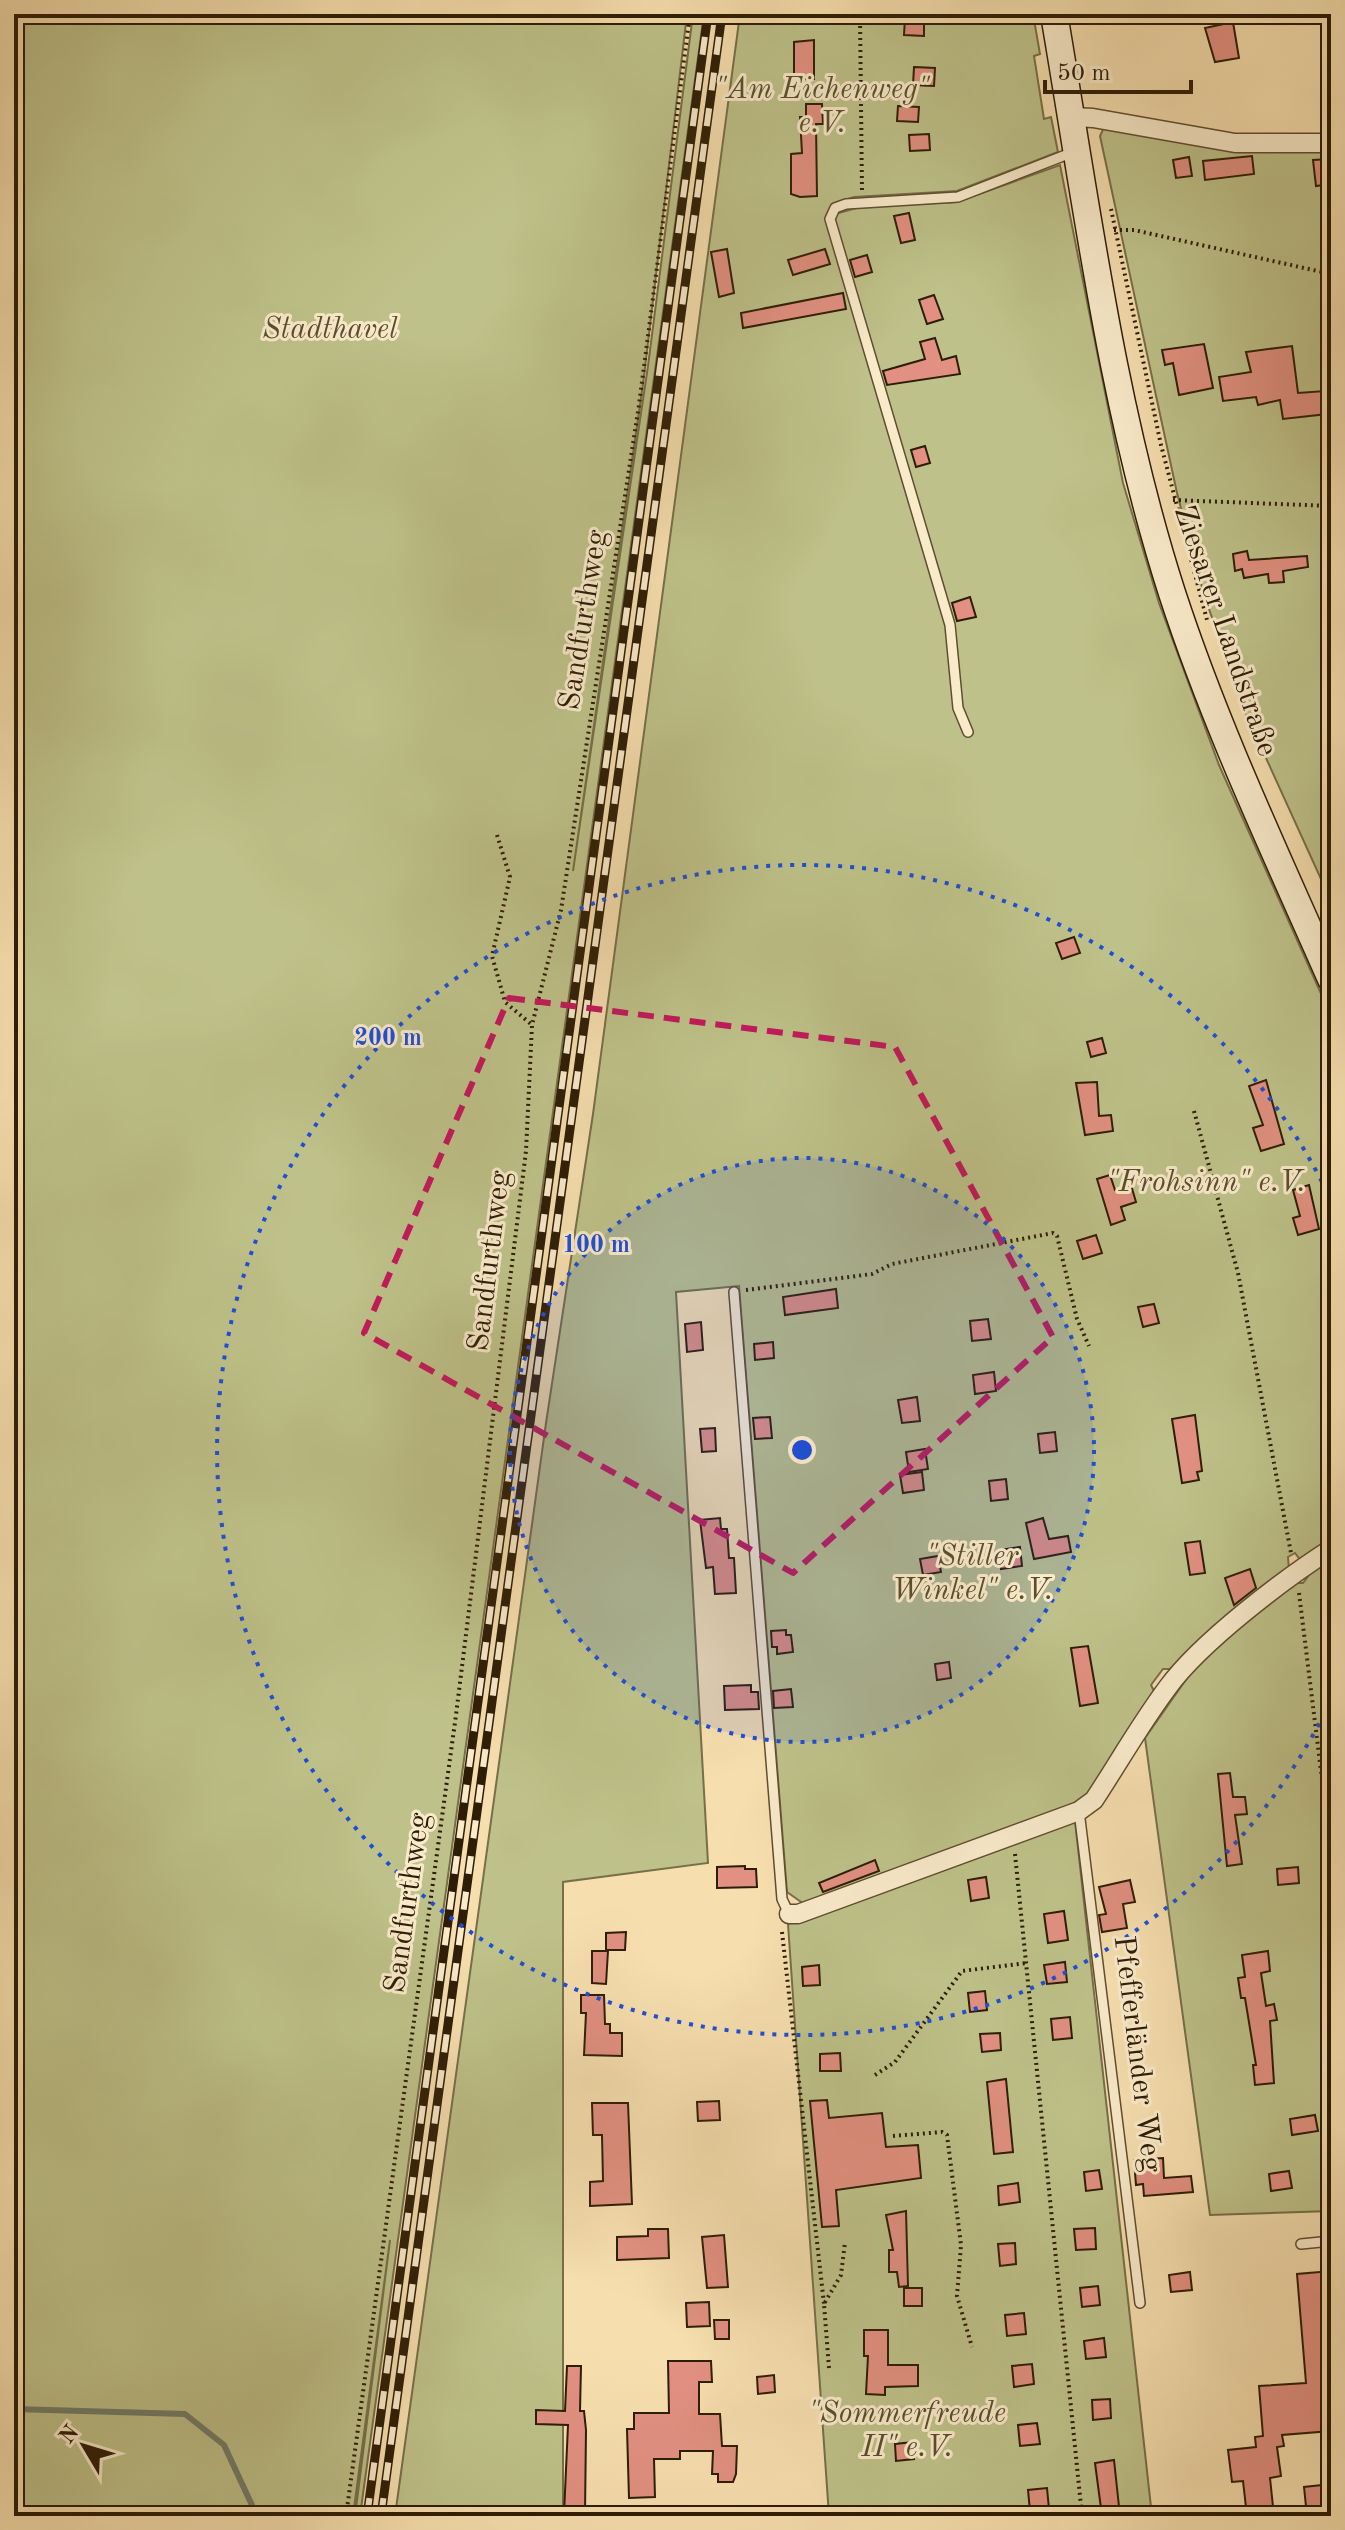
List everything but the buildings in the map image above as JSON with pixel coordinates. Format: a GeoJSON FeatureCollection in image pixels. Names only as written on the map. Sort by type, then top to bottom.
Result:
{"type":"FeatureCollection","features":[{"type":"Feature","properties":{"kind":"main road","name":"Ziesarer Landstraße"},"geometry":{"type":"LineString","coordinates":[[1054,14],[1079,150],[1104,231],[1147,503],[1172,594],[1233,753],[1331,979]]}},
{"type":"Feature","properties":{"kind":"street"},"geometry":{"type":"LineString","coordinates":[[1072,117],[1235,143],[1331,143]]}},
{"type":"Feature","properties":{"kind":"street"},"geometry":{"type":"LineString","coordinates":[[785,1918],[1079,1811],[1094,1800],[1169,1685],[1194,1659],[1295,1572],[1331,1549]]}},
{"type":"Feature","properties":{"kind":"lane"},"geometry":{"type":"LineString","coordinates":[[968,732],[958,708],[950,625],[830,219],[835,208],[846,204],[958,197],[1079,150]]}},
{"type":"Feature","properties":{"kind":"lane"},"geometry":{"type":"LineString","coordinates":[[734,1292],[785,1918]]}},
{"type":"Feature","properties":{"kind":"lane","name":"Pfefferländer Weg"},"geometry":{"type":"LineString","coordinates":[[1079,1811],[1140,2303]]}},
{"type":"Feature","properties":{"kind":"lane"},"geometry":{"type":"LineString","coordinates":[[1301,2244],[1331,2241]]}},
{"type":"Feature","properties":{"kind":"path","name":"Sandfurthweg"},"geometry":{"type":"LineString","coordinates":[[346,2516],[456,1715],[526,1151],[532,1025],[566,879],[639,405],[690,14]]}},
{"type":"Feature","properties":{"kind":"path"},"geometry":{"type":"LineString","coordinates":[[860,14],[862,192]]}},
{"type":"Feature","properties":{"kind":"path"},"geometry":{"type":"LineString","coordinates":[[1110,202],[1104,231],[1208,622]]}},
{"type":"Feature","properties":{"kind":"path"},"geometry":{"type":"LineString","coordinates":[[1104,231],[1134,230],[1331,274]]}},
{"type":"Feature","properties":{"kind":"path"},"geometry":{"type":"LineString","coordinates":[[1147,503],[1175,499],[1331,506]]}},
{"type":"Feature","properties":{"kind":"path"},"geometry":{"type":"LineString","coordinates":[[497,835],[510,877],[492,956],[505,1002],[532,1025]]}},
{"type":"Feature","properties":{"kind":"path"},"geometry":{"type":"LineString","coordinates":[[1194,1111],[1238,1273],[1291,1555]]}},
{"type":"Feature","properties":{"kind":"path"},"geometry":{"type":"LineString","coordinates":[[734,1292],[872,1274],[892,1264],[1053,1233],[1057,1236],[1077,1319],[1089,1346]]}},
{"type":"Feature","properties":{"kind":"path"},"geometry":{"type":"LineString","coordinates":[[1298,1584],[1331,1852]]}},
{"type":"Feature","properties":{"kind":"path"},"geometry":{"type":"LineString","coordinates":[[1014,1844],[1082,2516]]}},
{"type":"Feature","properties":{"kind":"path"},"geometry":{"type":"LineString","coordinates":[[785,1918],[829,2368]]}},
{"type":"Feature","properties":{"kind":"path"},"geometry":{"type":"LineString","coordinates":[[875,2075],[895,2062],[962,1971],[1026,1963]]}},
{"type":"Feature","properties":{"kind":"path"},"geometry":{"type":"LineString","coordinates":[[893,2136],[942,2132],[947,2135],[961,2245],[957,2296],[972,2347]]}},
{"type":"Feature","properties":{"kind":"path"},"geometry":{"type":"LineString","coordinates":[[824,2304],[841,2275],[845,2242]]}},
{"type":"Feature","properties":{"kind":"highlighted area"},"geometry":{"type":"Polygon","coordinates":[[[509,998],[895,1047],[1053,1337],[793,1573],[364,1333],[509,998]]]}},
{"type":"Feature","properties":{"kind":"green space","name":"Stadthavel"},"geometry":{"type":"Polygon","coordinates":[[[14,14],[687,14],[643,384],[573,871],[648,366],[693,14],[704,14],[360,2516],[355,2516],[390,2240],[353,2516],[14,2516],[14,14]]]}},
{"type":"Feature","properties":{"kind":"green space"},"geometry":{"type":"Polygon","coordinates":[[[740,14],[1033,14],[1040,54],[1034,56],[1044,119],[1051,117],[1058,152],[957,191],[854,197],[832,204],[835,214],[860,207],[957,202],[1060,165],[1123,483],[1159,603],[1219,765],[1331,1016],[1331,1542],[1301,1561],[1295,1553],[1288,1557],[1289,1570],[1170,1669],[1163,1669],[1151,1685],[1154,1691],[1086,1799],[804,1904],[787,1892],[739,1286],[676,1292],[708,1863],[563,1882],[563,2516],[395,2516],[546,1423],[593,1114],[740,14]]]}},
{"type":"Feature","properties":{"kind":"green space"},"geometry":{"type":"Polygon","coordinates":[[[1104,127],[1331,146],[1331,901],[1246,714],[1204,595],[1177,493],[1100,136],[1104,127]]]}},
{"type":"Feature","properties":{"kind":"green space"},"geometry":{"type":"Polygon","coordinates":[[[1331,1557],[1331,2211],[1210,2215],[1145,1738],[1197,1664],[1290,1583],[1303,1583],[1315,1567],[1331,1557]]]}},
{"type":"Feature","properties":{"kind":"green space","name":"\"Sommerfreude II\" e.V."},"geometry":{"type":"Polygon","coordinates":[[[1075,1821],[1152,2516],[829,2516],[788,1924],[1075,1821]]]}},
{"type":"Feature","properties":{"kind":"waterway"},"geometry":{"type":"LineString","coordinates":[[14,2409],[185,2414],[224,2445],[257,2516]]}},
{"type":"Feature","properties":{"kind":"railway"},"geometry":{"type":"LineString","coordinates":[[367,2516],[708,14]]}},
{"type":"Feature","properties":{"kind":"railway"},"geometry":{"type":"LineString","coordinates":[[381,2516],[722,14]]}},
{"type":"Feature","properties":{"kind":"park label","name":"\"Am Eichenweg\" e.V."},"geometry":{"type":"Point","coordinates":[822,107]}},
{"type":"Feature","properties":{"kind":"park label","name":"\"Frohsinn\" e.V."},"geometry":{"type":"Point","coordinates":[1206,1183]}},
{"type":"Feature","properties":{"kind":"park label","name":"\"Stiller Winkel\" e.V."},"geometry":{"type":"Point","coordinates":[972,1574]}}]}
